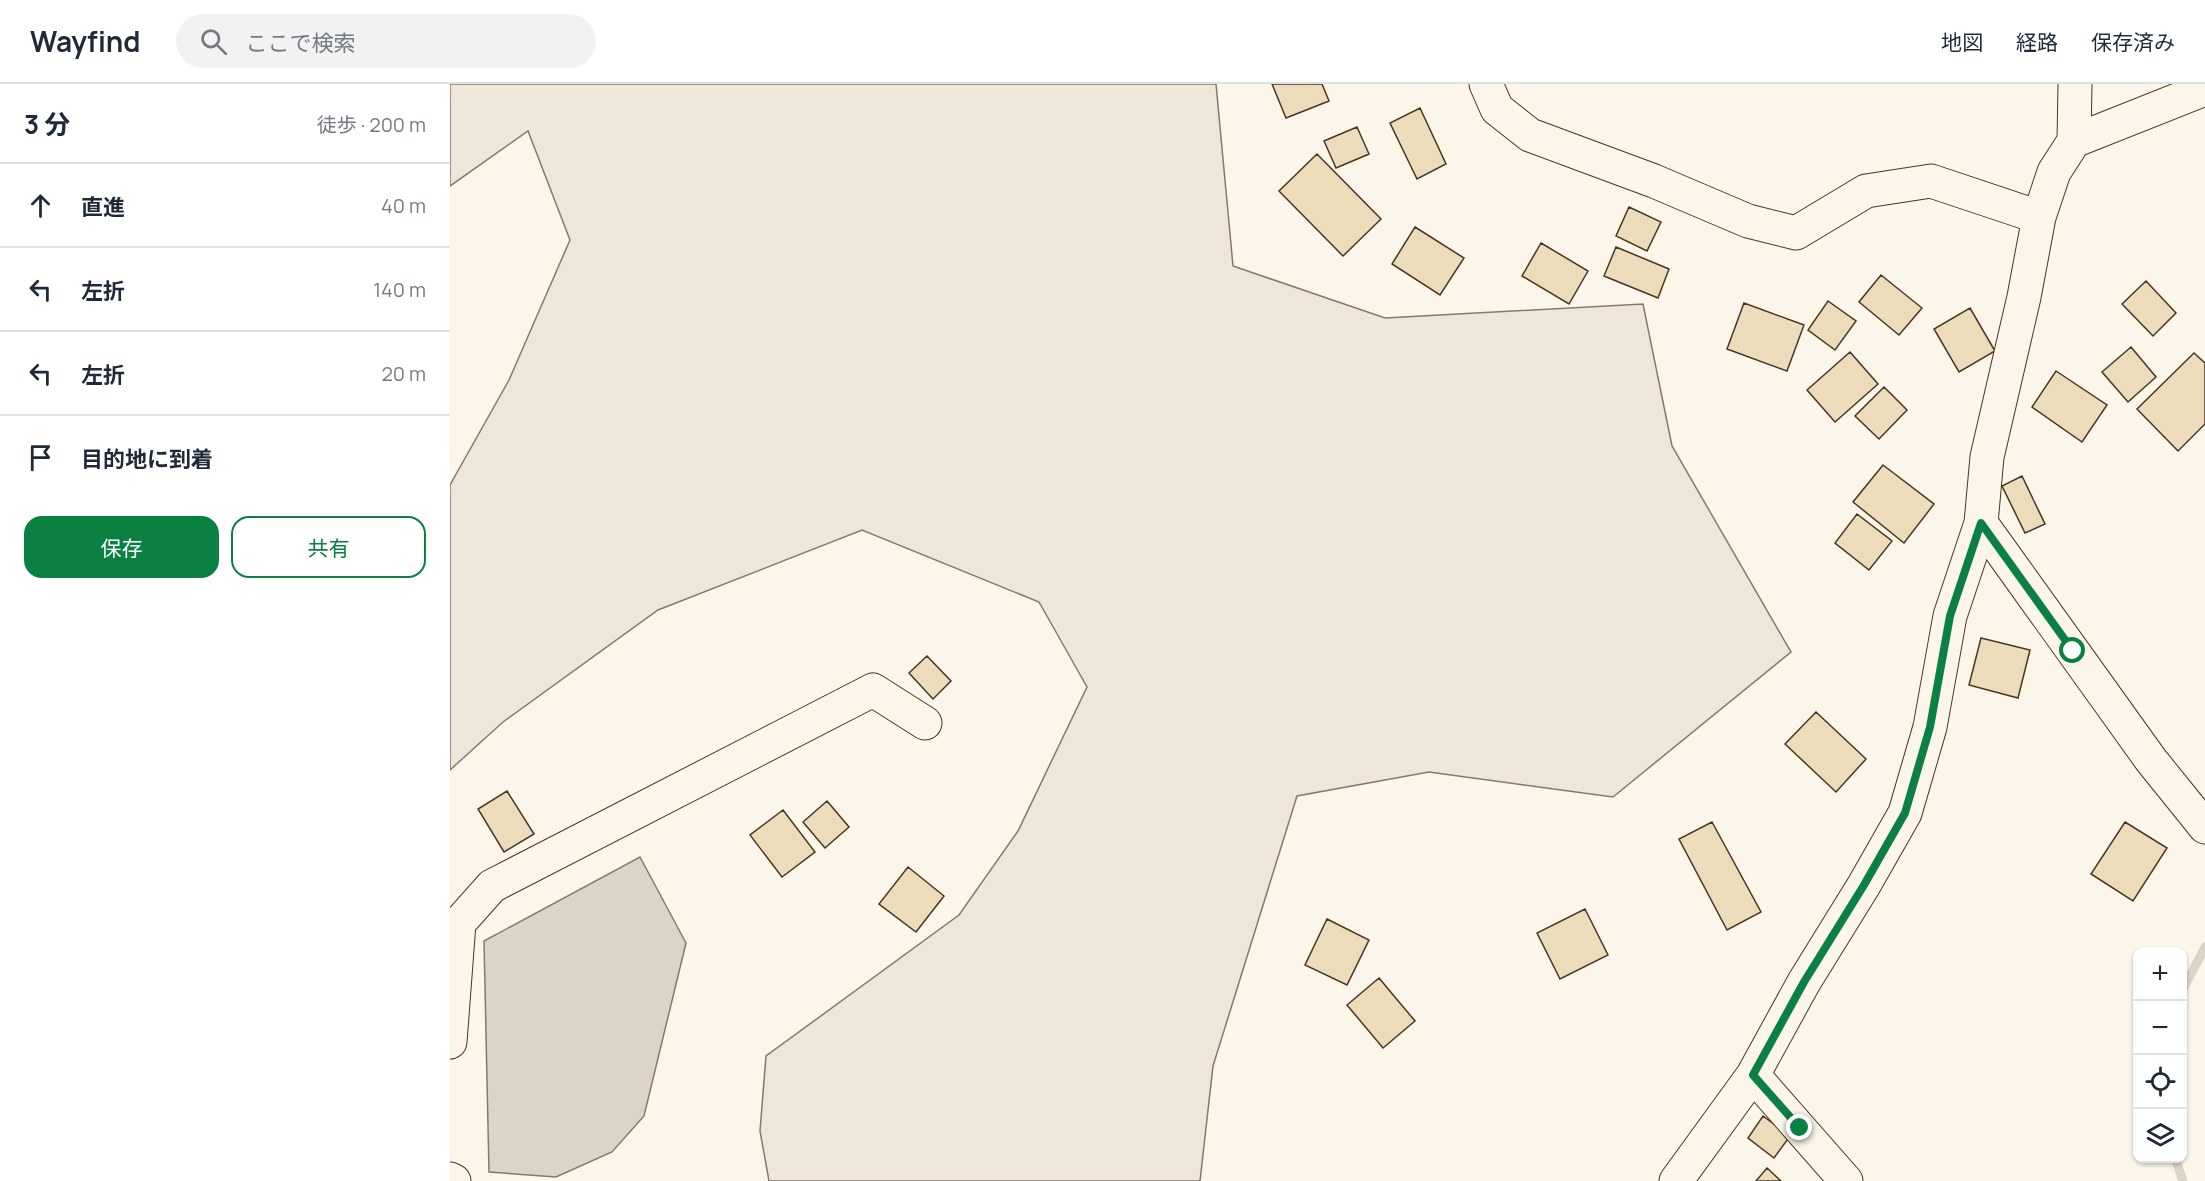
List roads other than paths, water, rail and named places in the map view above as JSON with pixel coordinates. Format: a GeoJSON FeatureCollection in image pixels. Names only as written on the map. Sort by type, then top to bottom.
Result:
{"type":"FeatureCollection","features":[{"type":"Feature","properties":{"kind":"street"},"geometry":{"type":"LineString","coordinates":[[1486,84],[1497,109],[1530,135],[1653,181],[1758,224],[1796,233],[1866,191],[1931,181],[2039,218]]}},
{"type":"Feature","properties":{"kind":"street"},"geometry":{"type":"LineString","coordinates":[[1676,1181],[1753,1075],[1804,982],[1905,813],[1930,727],[1950,616],[1981,523],[1987,457],[2024,297],[2039,218],[2054,171],[2074,141],[2075,84]]}},
{"type":"Feature","properties":{"kind":"street"},"geometry":{"type":"LineString","coordinates":[[2074,141],[2205,89]]}},
{"type":"Feature","properties":{"kind":"street"},"geometry":{"type":"LineString","coordinates":[[1981,523],[2151,760],[2205,827]]}},
{"type":"Feature","properties":{"kind":"street"},"geometry":{"type":"LineString","coordinates":[[450,1042],[459,923],[492,886],[873,690],[925,723]]}},
{"type":"Feature","properties":{"kind":"street"},"geometry":{"type":"LineString","coordinates":[[1753,1075],[1846,1181]]}},
{"type":"Feature","properties":{"kind":"waterway"},"geometry":{"type":"LineString","coordinates":[[2187,981],[2205,947]]}},
{"type":"Feature","properties":{"kind":"waterway"},"geometry":{"type":"LineString","coordinates":[[2177,1163],[2183,1181]]}}]}
